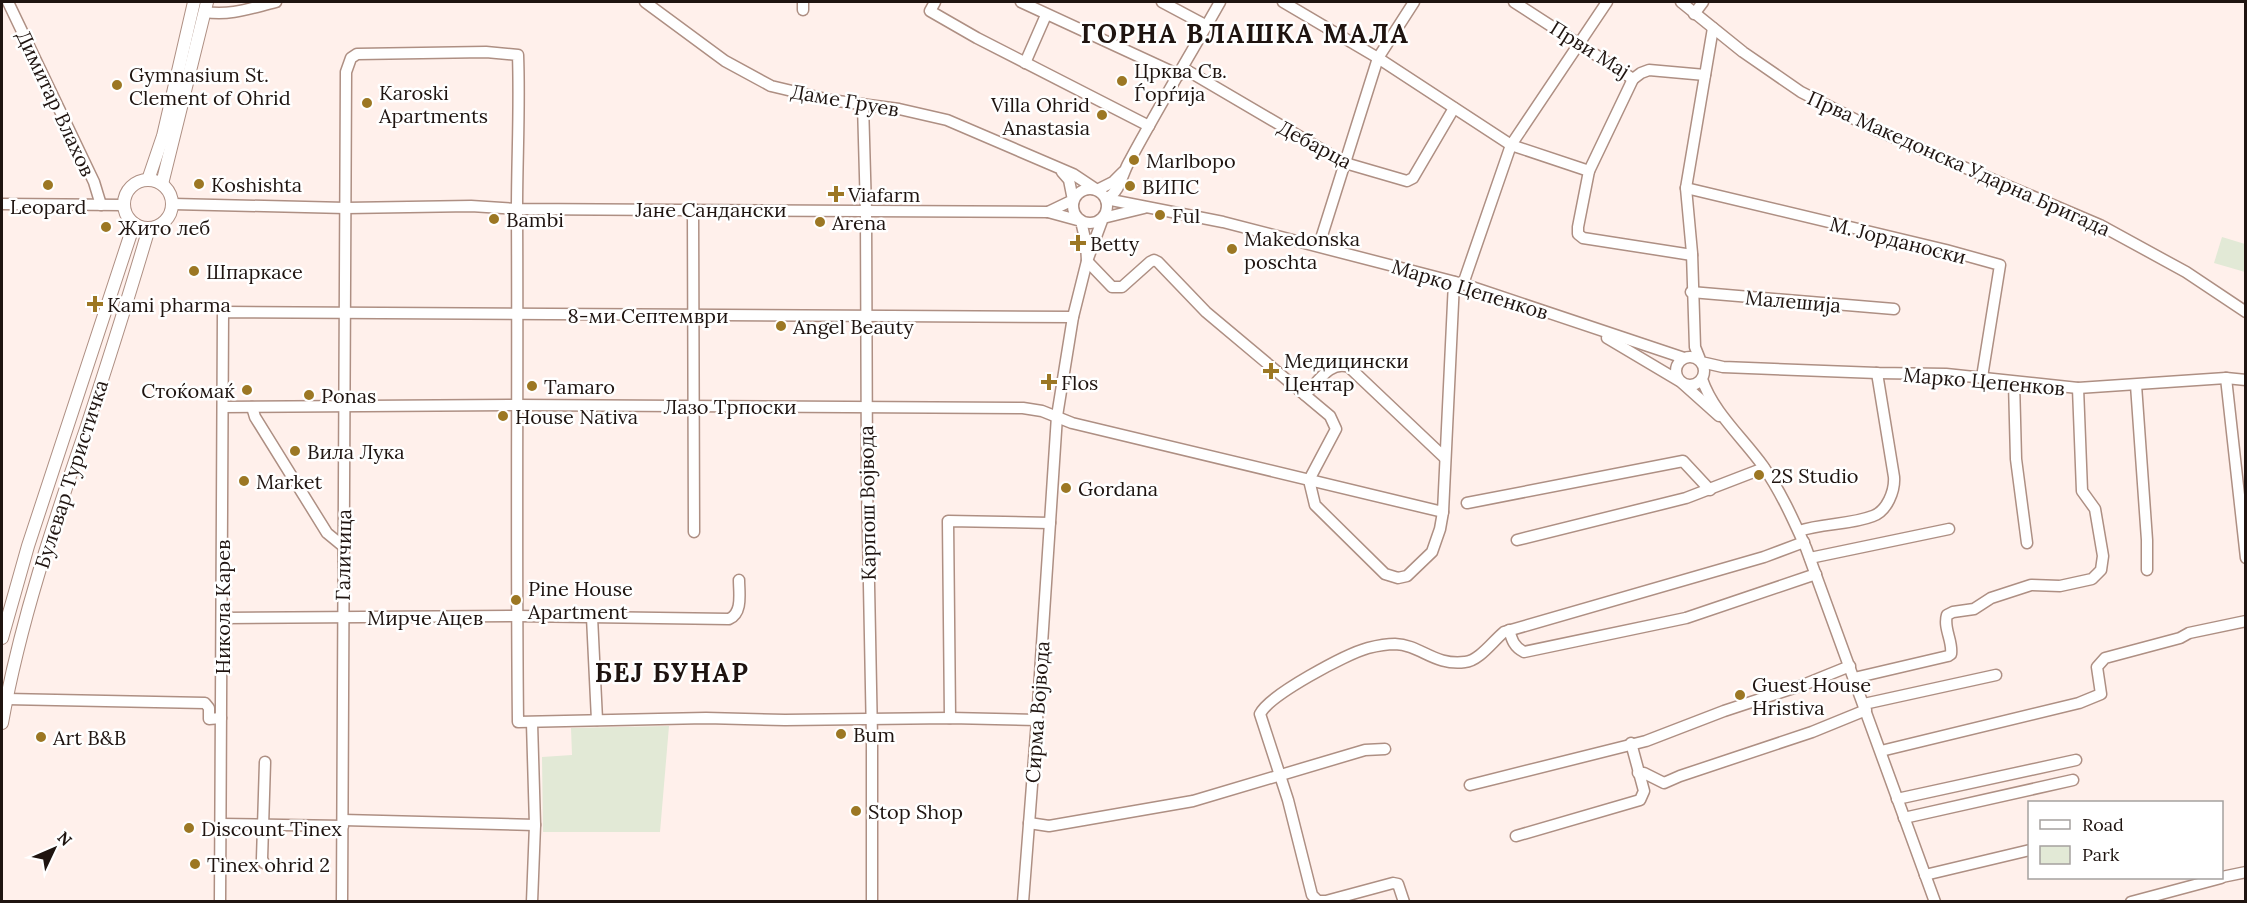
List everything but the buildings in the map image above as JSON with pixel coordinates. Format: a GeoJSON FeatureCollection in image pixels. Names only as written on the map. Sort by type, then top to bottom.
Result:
{"type":"FeatureCollection","features":[{"type":"Feature","properties":{"kind":"main road"},"geometry":{"type":"LineString","coordinates":[[148,180],[163,136],[194,2]]}},
{"type":"Feature","properties":{"kind":"main road"},"geometry":{"type":"LineString","coordinates":[[162,184],[206,7]]}},
{"type":"Feature","properties":{"kind":"main road"},"geometry":{"type":"LineString","coordinates":[[148,180],[162,184],[168,189],[172,204],[170,216],[163,224],[149,228],[134,224],[129,219],[124,205],[127,192],[133,184],[148,180]]}},
{"type":"Feature","properties":{"kind":"main road","name":"Булевар Туристичка"},"geometry":{"type":"LineString","coordinates":[[2,638],[28,546],[134,224]]}},
{"type":"Feature","properties":{"kind":"main road","name":"Булевар Туристичка"},"geometry":{"type":"LineString","coordinates":[[2,723],[6,699],[40,568],[149,228]]}},
{"type":"Feature","properties":{"kind":"street","name":"Димитар Влахов"},"geometry":{"type":"LineString","coordinates":[[8,2],[94,182],[101,205]]}},
{"type":"Feature","properties":{"kind":"street"},"geometry":{"type":"LineString","coordinates":[[206,7],[221,14],[276,2]]}},
{"type":"Feature","properties":{"kind":"street","name":"Даме Груев"},"geometry":{"type":"LineString","coordinates":[[645,2],[725,61],[771,86],[795,93],[947,120],[1085,181],[1097,190]]}},
{"type":"Feature","properties":{"kind":"street","name":"Дебарца"},"geometry":{"type":"LineString","coordinates":[[1021,2],[1046,15],[1181,72],[1345,163],[1394,179],[1407,181],[1413,178],[1454,108]]}},
{"type":"Feature","properties":{"kind":"street"},"geometry":{"type":"LineString","coordinates":[[1162,2],[1207,26]]}},
{"type":"Feature","properties":{"kind":"street"},"geometry":{"type":"LineString","coordinates":[[1106,199],[1113,195],[1149,126],[1220,2]]}},
{"type":"Feature","properties":{"kind":"street"},"geometry":{"type":"LineString","coordinates":[[1283,2],[1378,58],[1511,145],[1589,171]]}},
{"type":"Feature","properties":{"kind":"street"},"geometry":{"type":"LineString","coordinates":[[1319,245],[1378,58],[1414,2]]}},
{"type":"Feature","properties":{"kind":"street","name":"Први Мај"},"geometry":{"type":"LineString","coordinates":[[1514,2],[1633,80],[1649,70],[1705,75]]}},
{"type":"Feature","properties":{"kind":"street"},"geometry":{"type":"LineString","coordinates":[[1061,170],[1069,180],[1073,212],[1081,221],[1087,261],[1112,287],[1118,289],[1122,287],[1150,262],[1154,260],[1158,262],[1206,312],[1330,416],[1336,429],[1309,480],[1315,505],[1385,574],[1398,578],[1407,576],[1432,552],[1443,513],[1445,458],[1459,283],[1511,145],[1607,2]]}},
{"type":"Feature","properties":{"kind":"street","name":"Прва Македонска Ударна Бригада"},"geometry":{"type":"LineString","coordinates":[[1682,2],[1694,14],[1790,86],[1836,111],[2100,225],[2186,272],[2246,312]]}},
{"type":"Feature","properties":{"kind":"street"},"geometry":{"type":"LineString","coordinates":[[1694,14],[1703,2]]}},
{"type":"Feature","properties":{"kind":"street"},"geometry":{"type":"LineString","coordinates":[[932,6],[1025,63],[1149,126]]}},
{"type":"Feature","properties":{"kind":"street"},"geometry":{"type":"LineString","coordinates":[[1025,63],[1046,15]]}},
{"type":"Feature","properties":{"kind":"street"},"geometry":{"type":"LineString","coordinates":[[1713,28],[1686,188],[1692,255],[1691,292],[1695,347],[1708,394],[1764,468],[1786,503],[1799,531],[1935,902]]}},
{"type":"Feature","properties":{"kind":"street"},"geometry":{"type":"LineString","coordinates":[[346,208],[346,72],[351,58],[365,53],[486,52],[518,55],[520,104],[517,209],[518,722],[705,718],[1037,720]]}},
{"type":"Feature","properties":{"kind":"street"},"geometry":{"type":"LineString","coordinates":[[1633,80],[1589,171],[1578,234],[1583,238],[1692,255]]}},
{"type":"Feature","properties":{"kind":"street","name":"Карпош Војвода"},"geometry":{"type":"LineString","coordinates":[[863,104],[872,902]]}},
{"type":"Feature","properties":{"kind":"street"},"geometry":{"type":"LineString","coordinates":[[1073,201],[1080,191],[1097,190],[1122,178]]}},
{"type":"Feature","properties":{"kind":"street"},"geometry":{"type":"LineString","coordinates":[[1122,178],[1130,203]]}},
{"type":"Feature","properties":{"kind":"street","name":"М. Јорданоски"},"geometry":{"type":"LineString","coordinates":[[1686,188],[2000,265],[1982,376]]}},
{"type":"Feature","properties":{"kind":"street"},"geometry":{"type":"LineString","coordinates":[[1097,190],[1106,199],[1144,208]]}},
{"type":"Feature","properties":{"kind":"street"},"geometry":{"type":"LineString","coordinates":[[1087,261],[1107,209],[1106,199]]}},
{"type":"Feature","properties":{"kind":"street","name":"Јане Сандански"},"geometry":{"type":"LineString","coordinates":[[1048,212],[1073,201]]}},
{"type":"Feature","properties":{"kind":"street"},"geometry":{"type":"LineString","coordinates":[[2,204],[124,205]]}},
{"type":"Feature","properties":{"kind":"street","name":"Јане Сандански"},"geometry":{"type":"LineString","coordinates":[[172,204],[346,208],[471,206],[517,209],[693,208],[1048,212],[1081,221]]}},
{"type":"Feature","properties":{"kind":"street","name":"Галичица"},"geometry":{"type":"LineString","coordinates":[[342,902],[346,208]]}},
{"type":"Feature","properties":{"kind":"street"},"geometry":{"type":"LineString","coordinates":[[693,208],[693,532]]}},
{"type":"Feature","properties":{"kind":"street"},"geometry":{"type":"LineString","coordinates":[[1081,221],[1095,223],[1103,218],[1144,208]]}},
{"type":"Feature","properties":{"kind":"street","name":"Марко Цепенков"},"geometry":{"type":"LineString","coordinates":[[1144,208],[1177,212],[1319,245],[1459,283],[1585,326]]}},
{"type":"Feature","properties":{"kind":"street","name":"Сирма Војвода"},"geometry":{"type":"LineString","coordinates":[[1023,902],[1057,416],[1073,317],[1087,261]]}},
{"type":"Feature","properties":{"kind":"street","name":"Малешија"},"geometry":{"type":"LineString","coordinates":[[1691,292],[1894,309]]}},
{"type":"Feature","properties":{"kind":"street","name":"8-ми Септември"},"geometry":{"type":"LineString","coordinates":[[224,312],[1073,317]]}},
{"type":"Feature","properties":{"kind":"street","name":"Никола Карев"},"geometry":{"type":"LineString","coordinates":[[220,902],[224,312]]}},
{"type":"Feature","properties":{"kind":"street"},"geometry":{"type":"LineString","coordinates":[[1585,326],[1723,368]]}},
{"type":"Feature","properties":{"kind":"street"},"geometry":{"type":"LineString","coordinates":[[1585,326],[1690,386],[1723,368]]}},
{"type":"Feature","properties":{"kind":"street"},"geometry":{"type":"LineString","coordinates":[[1695,347],[1693,354],[1676,369],[1681,382],[1729,424]]}},
{"type":"Feature","properties":{"kind":"street"},"geometry":{"type":"LineString","coordinates":[[1305,395],[1333,366],[1341,364],[1349,367],[1445,458]]}},
{"type":"Feature","properties":{"kind":"street","name":"Марко Цепенков"},"geometry":{"type":"LineString","coordinates":[[1723,368],[1947,374],[2078,388],[2136,386],[2226,378],[2246,380]]}},
{"type":"Feature","properties":{"kind":"street"},"geometry":{"type":"LineString","coordinates":[[1799,531],[1874,516],[1889,500],[1895,484],[1877,373]]}},
{"type":"Feature","properties":{"kind":"street"},"geometry":{"type":"LineString","coordinates":[[2226,378],[2246,558]]}},
{"type":"Feature","properties":{"kind":"street"},"geometry":{"type":"LineString","coordinates":[[2014,382],[2016,459],[2027,543]]}},
{"type":"Feature","properties":{"kind":"street"},"geometry":{"type":"LineString","coordinates":[[2136,386],[2147,570]]}},
{"type":"Feature","properties":{"kind":"street"},"geometry":{"type":"LineString","coordinates":[[1854,678],[1948,656],[1952,651],[1945,621],[1949,613],[1974,609],[1991,598],[2031,585],[2060,586],[2097,576],[2101,570],[2103,556],[2095,509],[2082,491],[2078,388]]}},
{"type":"Feature","properties":{"kind":"street","name":"Лазо Трпоски"},"geometry":{"type":"LineString","coordinates":[[223,406],[1023,408],[1057,416],[1072,423],[1443,513]]}},
{"type":"Feature","properties":{"kind":"street"},"geometry":{"type":"LineString","coordinates":[[252,406],[255,417],[327,533],[335,542],[344,547]]}},
{"type":"Feature","properties":{"kind":"street"},"geometry":{"type":"LineString","coordinates":[[1467,503],[1683,461],[1710,490]]}},
{"type":"Feature","properties":{"kind":"street"},"geometry":{"type":"LineString","coordinates":[[1517,540],[1686,498],[1764,468]]}},
{"type":"Feature","properties":{"kind":"street"},"geometry":{"type":"LineString","coordinates":[[950,718],[948,521],[1050,523]]}},
{"type":"Feature","properties":{"kind":"street"},"geometry":{"type":"LineString","coordinates":[[1810,558],[1949,529]]}},
{"type":"Feature","properties":{"kind":"street"},"geometry":{"type":"LineString","coordinates":[[1404,902],[1398,884],[1393,883],[1326,901],[1318,901],[1312,895],[1297,832],[1260,714],[1263,707],[1276,697],[1345,658],[1368,648],[1395,644],[1415,648],[1439,661],[1473,660],[1509,630],[1764,557],[1804,543]]}},
{"type":"Feature","properties":{"kind":"street"},"geometry":{"type":"LineString","coordinates":[[1509,630],[1513,643],[1524,652],[1686,618],[1816,574]]}},
{"type":"Feature","properties":{"kind":"street","name":"Мирче Ацев"},"geometry":{"type":"LineString","coordinates":[[222,618],[517,616],[729,619],[738,612],[739,580]]}},
{"type":"Feature","properties":{"kind":"street"},"geometry":{"type":"LineString","coordinates":[[591,617],[597,720]]}},
{"type":"Feature","properties":{"kind":"street"},"geometry":{"type":"LineString","coordinates":[[1881,751],[2079,703],[2101,694],[2097,668],[2105,658],[2180,638],[2189,633],[2246,621]]}},
{"type":"Feature","properties":{"kind":"street"},"geometry":{"type":"LineString","coordinates":[[1470,785],[1540,769],[1631,743],[1647,741],[1850,666]]}},
{"type":"Feature","properties":{"kind":"street"},"geometry":{"type":"LineString","coordinates":[[1638,773],[1644,773],[1664,783],[1812,732],[1865,707],[1996,675]]}},
{"type":"Feature","properties":{"kind":"street"},"geometry":{"type":"LineString","coordinates":[[6,699],[205,703],[209,708],[209,719],[221,718]]}},
{"type":"Feature","properties":{"kind":"street"},"geometry":{"type":"LineString","coordinates":[[532,723],[535,825],[532,902]]}},
{"type":"Feature","properties":{"kind":"street"},"geometry":{"type":"LineString","coordinates":[[1516,836],[1640,800],[1644,791],[1631,743]]}},
{"type":"Feature","properties":{"kind":"street"},"geometry":{"type":"LineString","coordinates":[[1029,823],[1049,826],[1193,801],[1365,750],[1385,749]]}},
{"type":"Feature","properties":{"kind":"street"},"geometry":{"type":"LineString","coordinates":[[1898,799],[2076,760]]}},
{"type":"Feature","properties":{"kind":"street"},"geometry":{"type":"LineString","coordinates":[[264,863],[262,860],[265,762]]}},
{"type":"Feature","properties":{"kind":"street"},"geometry":{"type":"LineString","coordinates":[[1904,818],[2073,780]]}},
{"type":"Feature","properties":{"kind":"street"},"geometry":{"type":"LineString","coordinates":[[221,824],[535,825]]}},
{"type":"Feature","properties":{"kind":"street"},"geometry":{"type":"LineString","coordinates":[[1925,875],[2028,850]]}},
{"type":"Feature","properties":{"kind":"street"},"geometry":{"type":"LineString","coordinates":[[2223,877],[2246,872]]}},
{"type":"Feature","properties":{"kind":"street"},"geometry":{"type":"LineString","coordinates":[[2131,902],[2214,879]]}},
{"type":"Feature","properties":{"kind":"green space"},"geometry":{"type":"Polygon","coordinates":[[[2222,237],[2245,244],[2245,272],[2214,263],[2222,237]]]}},
{"type":"Feature","properties":{"kind":"green space"},"geometry":{"type":"Polygon","coordinates":[[[669,726],[660,832],[543,832],[542,757],[572,755],[571,728],[669,726]]]}},
{"type":"Feature","properties":{"kind":"place","name":"Црква Св. Ѓoрѓијa"},"geometry":{"type":"Point","coordinates":[1122,81]}},
{"type":"Feature","properties":{"kind":"place","name":"Gymnasium St. Clement of Ohrid"},"geometry":{"type":"Point","coordinates":[117,85]}},
{"type":"Feature","properties":{"kind":"place","name":"Karoski Apartments"},"geometry":{"type":"Point","coordinates":[367,103]}},
{"type":"Feature","properties":{"kind":"place","name":"Villa Ohrid Anastasia"},"geometry":{"type":"Point","coordinates":[1102,115]}},
{"type":"Feature","properties":{"kind":"place","name":"Marlbopo"},"geometry":{"type":"Point","coordinates":[1134,160]}},
{"type":"Feature","properties":{"kind":"place","name":"Koshishta"},"geometry":{"type":"Point","coordinates":[199,184]}},
{"type":"Feature","properties":{"kind":"place","name":"Leopard"},"geometry":{"type":"Point","coordinates":[48,185]}},
{"type":"Feature","properties":{"kind":"place","name":"ВИПС"},"geometry":{"type":"Point","coordinates":[1130,186]}},
{"type":"Feature","properties":{"kind":"place","name":"Viafarm"},"geometry":{"type":"Point","coordinates":[836,194]}},
{"type":"Feature","properties":{"kind":"place","name":"Ful"},"geometry":{"type":"Point","coordinates":[1160,215]}},
{"type":"Feature","properties":{"kind":"place","name":"Bambi"},"geometry":{"type":"Point","coordinates":[494,219]}},
{"type":"Feature","properties":{"kind":"place","name":"Arena"},"geometry":{"type":"Point","coordinates":[820,222]}},
{"type":"Feature","properties":{"kind":"place","name":"Жито леб"},"geometry":{"type":"Point","coordinates":[106,227]}},
{"type":"Feature","properties":{"kind":"place","name":"Betty"},"geometry":{"type":"Point","coordinates":[1078,243]}},
{"type":"Feature","properties":{"kind":"place","name":"Makedonska poschta"},"geometry":{"type":"Point","coordinates":[1232,249]}},
{"type":"Feature","properties":{"kind":"place","name":"Шпаркасе"},"geometry":{"type":"Point","coordinates":[194,271]}},
{"type":"Feature","properties":{"kind":"place","name":"Kami pharma"},"geometry":{"type":"Point","coordinates":[95,304]}},
{"type":"Feature","properties":{"kind":"place","name":"Angel Beauty"},"geometry":{"type":"Point","coordinates":[781,326]}},
{"type":"Feature","properties":{"kind":"place","name":"Медицински Центар"},"geometry":{"type":"Point","coordinates":[1271,371]}},
{"type":"Feature","properties":{"kind":"place","name":"Flos"},"geometry":{"type":"Point","coordinates":[1049,382]}},
{"type":"Feature","properties":{"kind":"place","name":"Tamaro"},"geometry":{"type":"Point","coordinates":[532,386]}},
{"type":"Feature","properties":{"kind":"place","name":"Стоќомаќ"},"geometry":{"type":"Point","coordinates":[247,390]}},
{"type":"Feature","properties":{"kind":"place","name":"Ponas"},"geometry":{"type":"Point","coordinates":[309,395]}},
{"type":"Feature","properties":{"kind":"place","name":"House Nativa"},"geometry":{"type":"Point","coordinates":[503,416]}},
{"type":"Feature","properties":{"kind":"place","name":"Вила Лука"},"geometry":{"type":"Point","coordinates":[295,451]}},
{"type":"Feature","properties":{"kind":"place","name":"2S Studio"},"geometry":{"type":"Point","coordinates":[1759,475]}},
{"type":"Feature","properties":{"kind":"place","name":"Market"},"geometry":{"type":"Point","coordinates":[244,481]}},
{"type":"Feature","properties":{"kind":"place","name":"Gordana"},"geometry":{"type":"Point","coordinates":[1066,488]}},
{"type":"Feature","properties":{"kind":"place","name":"Pine House Apartment"},"geometry":{"type":"Point","coordinates":[516,600]}},
{"type":"Feature","properties":{"kind":"place","name":"Guest House Hristiva"},"geometry":{"type":"Point","coordinates":[1740,695]}},
{"type":"Feature","properties":{"kind":"place","name":"Bum"},"geometry":{"type":"Point","coordinates":[841,734]}},
{"type":"Feature","properties":{"kind":"place","name":"Art B&B"},"geometry":{"type":"Point","coordinates":[41,737]}},
{"type":"Feature","properties":{"kind":"place","name":"Stop Shop"},"geometry":{"type":"Point","coordinates":[856,811]}},
{"type":"Feature","properties":{"kind":"place","name":"Discount Tinex"},"geometry":{"type":"Point","coordinates":[189,828]}},
{"type":"Feature","properties":{"kind":"place","name":"Tinex ohrid 2"},"geometry":{"type":"Point","coordinates":[195,864]}},
{"type":"Feature","properties":{"kind":"district","name":"ГОРНА ВЛАШКА МАЛА"},"geometry":{"type":"Point","coordinates":[1245,33]}},
{"type":"Feature","properties":{"kind":"district","name":"БЕЈ БУНАР"},"geometry":{"type":"Point","coordinates":[672,672]}}]}
